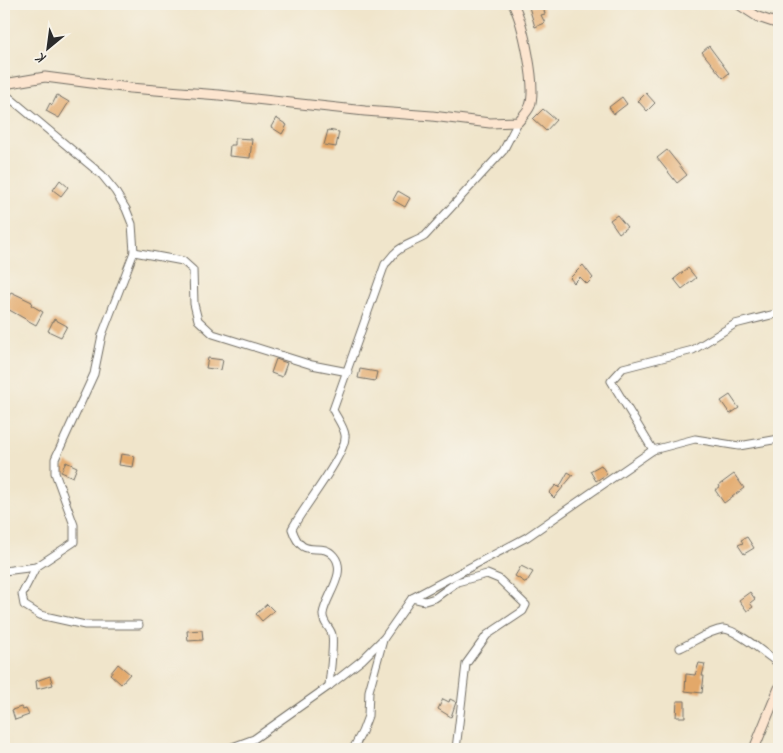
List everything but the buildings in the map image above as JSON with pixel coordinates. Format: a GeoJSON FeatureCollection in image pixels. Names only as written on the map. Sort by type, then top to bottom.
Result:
{"type":"FeatureCollection","features":[{"type":"Feature","properties":{"kind":"street"},"geometry":{"type":"LineString","coordinates":[[329,686],[332,635],[323,614],[335,583],[339,566],[334,555],[324,550],[308,549],[301,546],[292,529],[344,446],[345,435],[333,410],[385,264],[396,252],[425,236],[503,151],[518,122],[530,106],[533,86],[519,15],[513,4]]}},
{"type":"Feature","properties":{"kind":"street"},"geometry":{"type":"LineString","coordinates":[[738,4],[758,17],[779,24]]}},
{"type":"Feature","properties":{"kind":"street"},"geometry":{"type":"LineString","coordinates":[[4,84],[45,77],[130,88],[432,116],[490,124],[518,122]]}},
{"type":"Feature","properties":{"kind":"street"},"geometry":{"type":"LineString","coordinates":[[4,93],[102,175],[126,209],[132,224],[134,252],[102,335],[94,374],[55,459],[55,473],[74,525],[74,542],[36,567],[4,571]]}},
{"type":"Feature","properties":{"kind":"street"},"geometry":{"type":"LineString","coordinates":[[134,252],[183,261],[193,270],[194,304],[198,320],[213,334],[312,365],[348,372]]}},
{"type":"Feature","properties":{"kind":"street"},"geometry":{"type":"LineString","coordinates":[[653,450],[611,381],[623,368],[693,350],[735,324],[779,313]]}},
{"type":"Feature","properties":{"kind":"street"},"geometry":{"type":"LineString","coordinates":[[227,749],[254,739],[329,686],[362,660],[384,638],[412,598],[527,538],[653,450],[695,439],[739,446],[779,439]]}},
{"type":"Feature","properties":{"kind":"street"},"geometry":{"type":"LineString","coordinates":[[36,567],[22,594],[24,605],[40,615],[85,625],[139,625]]}},
{"type":"Feature","properties":{"kind":"street"},"geometry":{"type":"LineString","coordinates":[[412,598],[425,601],[435,598],[457,582],[487,574],[499,579],[526,605],[524,611],[487,635],[466,664],[456,749]]}},
{"type":"Feature","properties":{"kind":"street"},"geometry":{"type":"LineString","coordinates":[[680,648],[713,632],[726,628],[742,636],[779,664]]}},
{"type":"Feature","properties":{"kind":"street"},"geometry":{"type":"LineString","coordinates":[[353,749],[368,716],[369,691],[384,638]]}},
{"type":"Feature","properties":{"kind":"street"},"geometry":{"type":"LineString","coordinates":[[754,749],[779,688]]}}]}
